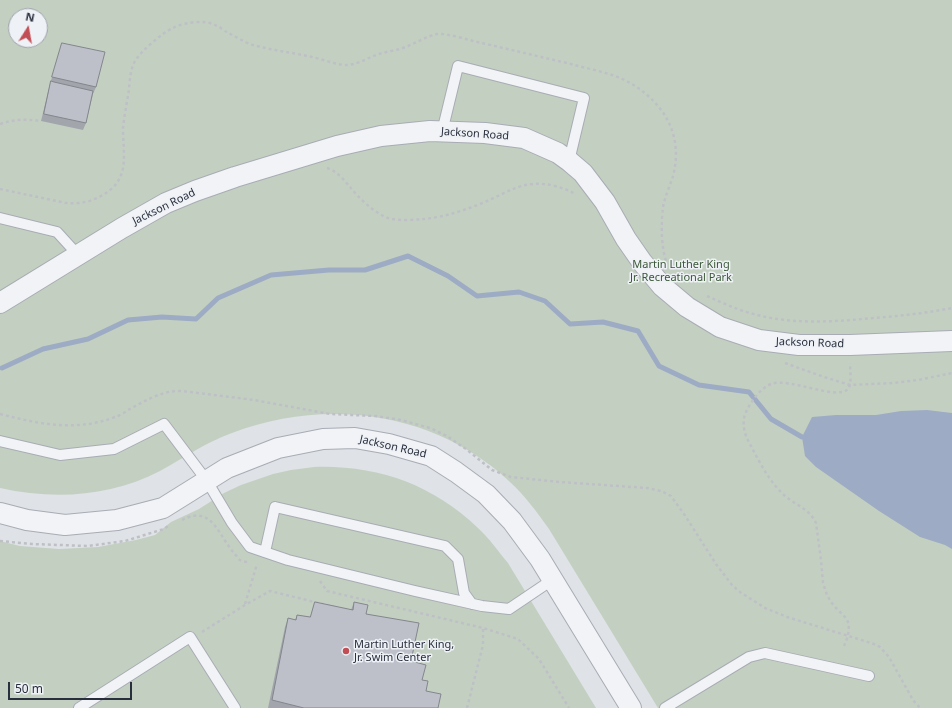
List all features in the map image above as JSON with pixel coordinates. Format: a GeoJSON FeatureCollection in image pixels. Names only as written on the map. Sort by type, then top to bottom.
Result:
{"type":"FeatureCollection","features":[{"type":"Feature","properties":{"kind":"street","name":"Jackson Road"},"geometry":{"type":"LineString","coordinates":[[0,303],[122,228],[166,203],[194,191],[337,146],[381,136],[430,131],[485,133],[524,138],[558,153],[569,161],[583,173],[605,202],[626,239],[642,262],[662,286],[687,307],[720,327],[759,340],[799,345],[850,345],[952,340]]}},
{"type":"Feature","properties":{"kind":"street","name":"Jackson Road"},"geometry":{"type":"LineString","coordinates":[[0,513],[27,520],[65,525],[117,520],[163,508],[227,468],[278,448],[323,439],[355,438],[388,444],[431,456],[486,494],[512,521],[540,559],[631,708]]}},
{"type":"Feature","properties":{"kind":"lane"},"geometry":{"type":"LineString","coordinates":[[442,132],[458,66],[584,98],[569,161]]}},
{"type":"Feature","properties":{"kind":"lane"},"geometry":{"type":"LineString","coordinates":[[0,218],[57,232],[78,255]]}},
{"type":"Feature","properties":{"kind":"lane"},"geometry":{"type":"LineString","coordinates":[[0,441],[60,455],[114,449],[164,424],[207,481],[232,523],[250,547],[288,560],[472,604],[509,609],[552,580]]}},
{"type":"Feature","properties":{"kind":"lane"},"geometry":{"type":"LineString","coordinates":[[264,552],[275,507],[445,546],[458,559],[464,593],[472,604]]}},
{"type":"Feature","properties":{"kind":"lane"},"geometry":{"type":"LineString","coordinates":[[79,708],[190,637],[235,708]]}},
{"type":"Feature","properties":{"kind":"lane"},"geometry":{"type":"LineString","coordinates":[[665,708],[749,657],[765,653],[869,676]]}},
{"type":"Feature","properties":{"kind":"path"},"geometry":{"type":"LineString","coordinates":[[0,124],[12,120],[28,119],[41,121]]}},
{"type":"Feature","properties":{"kind":"path"},"geometry":{"type":"LineString","coordinates":[[323,167],[330,168],[339,174],[363,201],[387,218],[408,220],[447,215],[465,210],[513,189],[531,184],[549,185],[570,191],[578,196]]}},
{"type":"Feature","properties":{"kind":"path"},"geometry":{"type":"LineString","coordinates":[[844,646],[848,636],[849,624],[846,618],[831,602],[823,583],[816,523],[814,518],[785,496],[764,470],[745,434],[744,420],[745,413],[751,402],[769,385],[780,383],[790,384],[834,393],[844,392],[847,390],[850,385],[850,320]]}},
{"type":"Feature","properties":{"kind":"path"},"geometry":{"type":"LineString","coordinates":[[780,361],[824,378],[850,385],[893,383],[918,380],[952,373]]}},
{"type":"Feature","properties":{"kind":"path"},"geometry":{"type":"LineString","coordinates":[[176,522],[189,516],[202,515],[213,522],[231,550],[240,560],[264,566]]}},
{"type":"Feature","properties":{"kind":"path"},"geometry":{"type":"LineString","coordinates":[[0,541],[88,546],[125,541],[170,526]]}},
{"type":"Feature","properties":{"kind":"path"},"geometry":{"type":"LineString","coordinates":[[245,605],[257,564]]}},
{"type":"Feature","properties":{"kind":"path"},"geometry":{"type":"LineString","coordinates":[[318,578],[327,591],[483,628],[518,640],[539,659],[569,708]]}},
{"type":"Feature","properties":{"kind":"path"},"geometry":{"type":"LineString","coordinates":[[200,634],[270,591],[342,608]]}},
{"type":"Feature","properties":{"kind":"path"},"geometry":{"type":"LineString","coordinates":[[364,606],[366,600]]}},
{"type":"Feature","properties":{"kind":"path"},"geometry":{"type":"LineString","coordinates":[[467,708],[482,645],[483,628]]}},
{"type":"Feature","properties":{"kind":"green space","name":"Martin Luther King Jr. Recreational Park"},"geometry":{"type":"Polygon","coordinates":[[[0,0],[952,0],[952,708],[658,708],[549,529],[531,504],[510,482],[480,458],[448,440],[414,426],[378,418],[342,414],[305,416],[268,422],[222,437],[160,471],[141,480],[122,486],[82,494],[61,495],[20,492],[0,488],[0,0]]]}},
{"type":"Feature","properties":{"kind":"green space"},"geometry":{"type":"Polygon","coordinates":[[[314,467],[337,467],[360,470],[402,480],[423,489],[460,513],[490,540],[508,563],[596,708],[0,708],[0,541],[20,546],[59,549],[98,547],[136,540],[155,535],[171,522],[199,509],[224,493],[241,485],[273,474],[314,467]]]}},
{"type":"Feature","properties":{"kind":"water"},"geometry":{"type":"Polygon","coordinates":[[[927,410],[952,413],[952,549],[945,545],[920,537],[879,511],[816,467],[805,456],[802,437],[812,417],[836,415],[876,415],[901,411],[927,410]]]}},
{"type":"Feature","properties":{"kind":"building"},"geometry":{"type":"Polygon","coordinates":[[[62,43],[105,52],[96,87],[52,77],[62,43]]]}},
{"type":"Feature","properties":{"kind":"building"},"geometry":{"type":"Polygon","coordinates":[[[51,81],[93,91],[86,123],[44,114],[51,81]]]}},
{"type":"Feature","properties":{"kind":"building","name":"Martin Luther King, Jr. Swim Center"},"geometry":{"type":"Polygon","coordinates":[[[315,602],[353,610],[354,602],[368,605],[366,614],[419,623],[411,661],[426,665],[422,680],[428,681],[426,691],[441,694],[438,708],[304,708],[272,700],[288,618],[296,620],[297,615],[310,617],[315,602]]]}},
{"type":"Feature","properties":{"kind":"waterway"},"geometry":{"type":"LineString","coordinates":[[2,368],[43,349],[88,339],[128,320],[162,317],[196,319],[218,298],[271,275],[329,270],[365,270],[408,256],[448,276],[477,296],[519,292],[545,301],[570,324],[603,322],[638,331],[659,366],[699,385],[749,392],[771,419],[802,437]]}},
{"type":"Feature","properties":{"kind":"place","name":"Martin Luther King, Jr. Swim Center"},"geometry":{"type":"Point","coordinates":[346,651]}}]}
